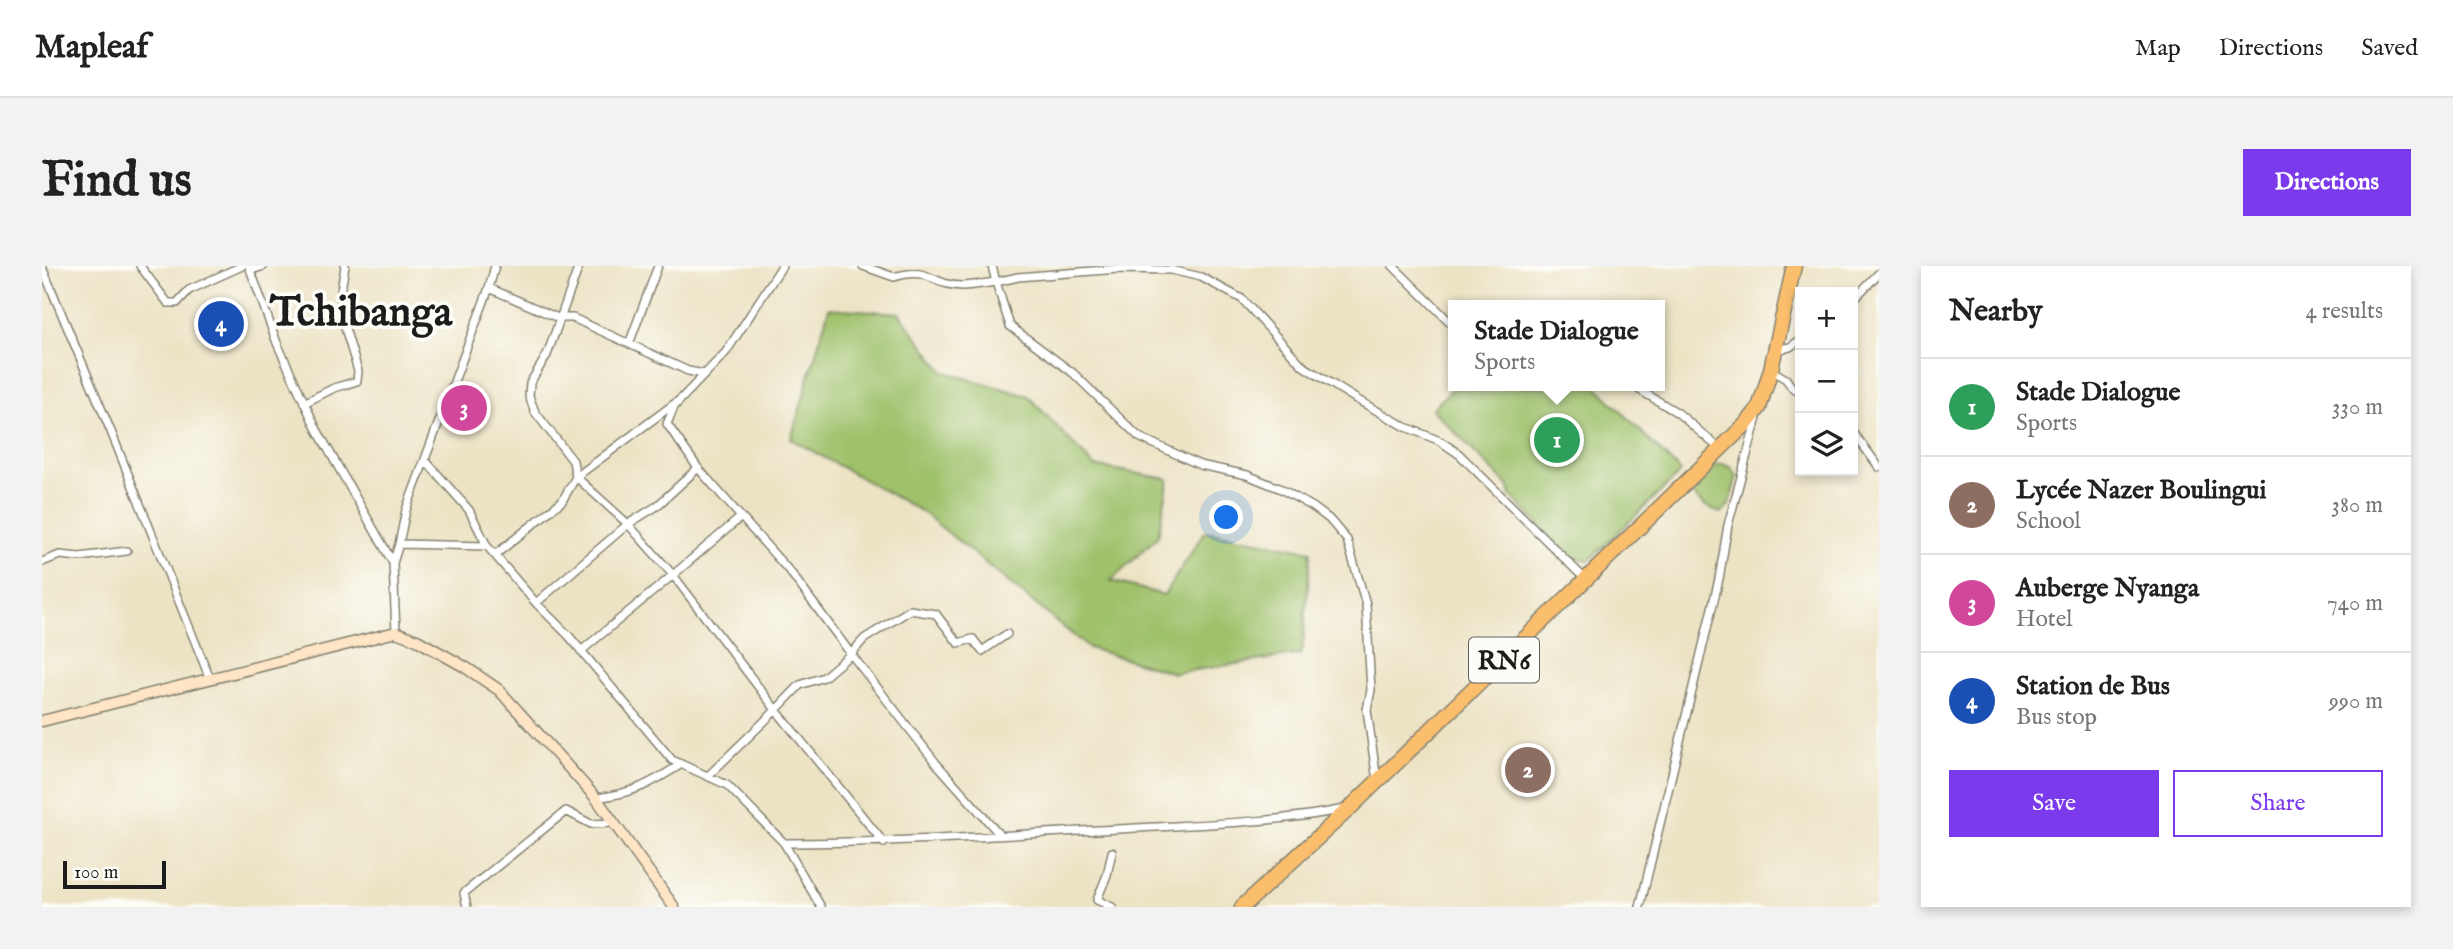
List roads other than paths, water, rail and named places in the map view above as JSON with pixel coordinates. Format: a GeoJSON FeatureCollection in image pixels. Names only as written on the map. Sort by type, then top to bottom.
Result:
{"type":"FeatureCollection","features":[{"type":"Feature","properties":{"kind":"highway","name":"RN6"},"geometry":{"type":"LineString","coordinates":[[1242,907],[1351,807],[1511,653],[1584,578],[1658,511],[1759,408],[1771,369],[1794,266]]}},
{"type":"Feature","properties":{"kind":"street"},"geometry":{"type":"LineString","coordinates":[[140,266],[168,303],[177,303],[190,290],[242,266]]}},
{"type":"Feature","properties":{"kind":"street"},"geometry":{"type":"LineString","coordinates":[[264,266],[250,268],[257,293],[304,402],[393,563]]}},
{"type":"Feature","properties":{"kind":"street"},"geometry":{"type":"LineString","coordinates":[[304,402],[357,381],[358,371],[341,315],[345,266]]}},
{"type":"Feature","properties":{"kind":"street"},"geometry":{"type":"LineString","coordinates":[[396,632],[393,563],[406,510],[495,266]]}},
{"type":"Feature","properties":{"kind":"street"},"geometry":{"type":"LineString","coordinates":[[579,266],[558,318],[547,355],[530,383],[529,396],[535,412],[573,461],[576,477],[628,524],[673,575],[776,710],[884,843]]}},
{"type":"Feature","properties":{"kind":"street"},"geometry":{"type":"LineString","coordinates":[[629,344],[658,266]]}},
{"type":"Feature","properties":{"kind":"street"},"geometry":{"type":"LineString","coordinates":[[782,266],[726,352],[674,407],[667,424],[698,468],[811,598],[936,763],[1002,836]]}},
{"type":"Feature","properties":{"kind":"street"},"geometry":{"type":"LineString","coordinates":[[863,266],[894,277],[911,269],[920,270],[940,281],[961,286],[996,282],[1018,276],[1118,269],[1171,270],[1201,277],[1242,299],[1303,366],[1356,400],[1440,440],[1459,454],[1584,578]]}},
{"type":"Feature","properties":{"kind":"street"},"geometry":{"type":"LineString","coordinates":[[992,266],[1010,326],[1073,373],[1139,437],[1200,465],[1247,475],[1279,488],[1329,519],[1347,540],[1366,604],[1371,690],[1367,710],[1377,781]]}},
{"type":"Feature","properties":{"kind":"street"},"geometry":{"type":"LineString","coordinates":[[1393,266],[1448,320]]}},
{"type":"Feature","properties":{"kind":"street"},"geometry":{"type":"LineString","coordinates":[[42,267],[210,679]]}},
{"type":"Feature","properties":{"kind":"street"},"geometry":{"type":"LineString","coordinates":[[1858,295],[1879,273]]}},
{"type":"Feature","properties":{"kind":"street"},"geometry":{"type":"LineString","coordinates":[[489,288],[558,318],[573,318],[688,371],[705,374]]}},
{"type":"Feature","properties":{"kind":"street"},"geometry":{"type":"LineString","coordinates":[[1774,351],[1795,344]]}},
{"type":"Feature","properties":{"kind":"street"},"geometry":{"type":"LineString","coordinates":[[1771,369],[1786,379],[1795,390]]}},
{"type":"Feature","properties":{"kind":"street"},"geometry":{"type":"LineString","coordinates":[[1642,391],[1678,412],[1720,449]]}},
{"type":"Feature","properties":{"kind":"street"},"geometry":{"type":"LineString","coordinates":[[495,555],[562,500],[576,477],[682,398]]}},
{"type":"Feature","properties":{"kind":"street"},"geometry":{"type":"LineString","coordinates":[[1640,907],[1719,579],[1728,525],[1759,408]]}},
{"type":"Feature","properties":{"kind":"street"},"geometry":{"type":"LineString","coordinates":[[1858,439],[1879,467]]}},
{"type":"Feature","properties":{"kind":"street"},"geometry":{"type":"LineString","coordinates":[[425,460],[469,510],[487,546],[581,651],[662,748],[680,765],[727,785],[784,844],[821,907]]}},
{"type":"Feature","properties":{"kind":"street"},"geometry":{"type":"LineString","coordinates":[[536,603],[628,524],[657,506],[698,468]]}},
{"type":"Feature","properties":{"kind":"street"},"geometry":{"type":"LineString","coordinates":[[581,651],[741,517]]}},
{"type":"Feature","properties":{"kind":"street"},"geometry":{"type":"LineString","coordinates":[[399,544],[487,546]]}},
{"type":"Feature","properties":{"kind":"street"},"geometry":{"type":"LineString","coordinates":[[42,562],[60,555],[79,556],[127,551]]}},
{"type":"Feature","properties":{"kind":"street"},"geometry":{"type":"LineString","coordinates":[[708,776],[800,685],[824,677],[864,639],[910,610],[936,614],[958,643],[973,639],[982,650],[1007,635]]}},
{"type":"Feature","properties":{"kind":"street"},"geometry":{"type":"LineString","coordinates":[[42,721],[396,632],[417,640],[465,667],[499,690],[596,798],[674,907]]}},
{"type":"Feature","properties":{"kind":"street"},"geometry":{"type":"LineString","coordinates":[[596,798],[617,796],[646,786],[680,765]]}},
{"type":"Feature","properties":{"kind":"street"},"geometry":{"type":"LineString","coordinates":[[784,844],[884,843],[1236,823],[1302,817],[1351,807]]}},
{"type":"Feature","properties":{"kind":"street"},"geometry":{"type":"LineString","coordinates":[[467,907],[464,893],[566,811],[591,824],[613,823]]}},
{"type":"Feature","properties":{"kind":"street"},"geometry":{"type":"LineString","coordinates":[[1112,852],[1097,900],[1112,907]]}},
{"type":"Feature","properties":{"kind":"place","name":"Station de Bus"},"geometry":{"type":"Point","coordinates":[221,324]}},
{"type":"Feature","properties":{"kind":"place","name":"Auberge Nyanga"},"geometry":{"type":"Point","coordinates":[464,408]}},
{"type":"Feature","properties":{"kind":"place","name":"Stade Dialogue"},"geometry":{"type":"Point","coordinates":[1557,440]}},
{"type":"Feature","properties":{"kind":"place","name":"Lycée Nazer Boulingui"},"geometry":{"type":"Point","coordinates":[1528,770]}},
{"type":"Feature","properties":{"kind":"district","name":"Tchibanga"},"geometry":{"type":"Point","coordinates":[361,310]}}]}
